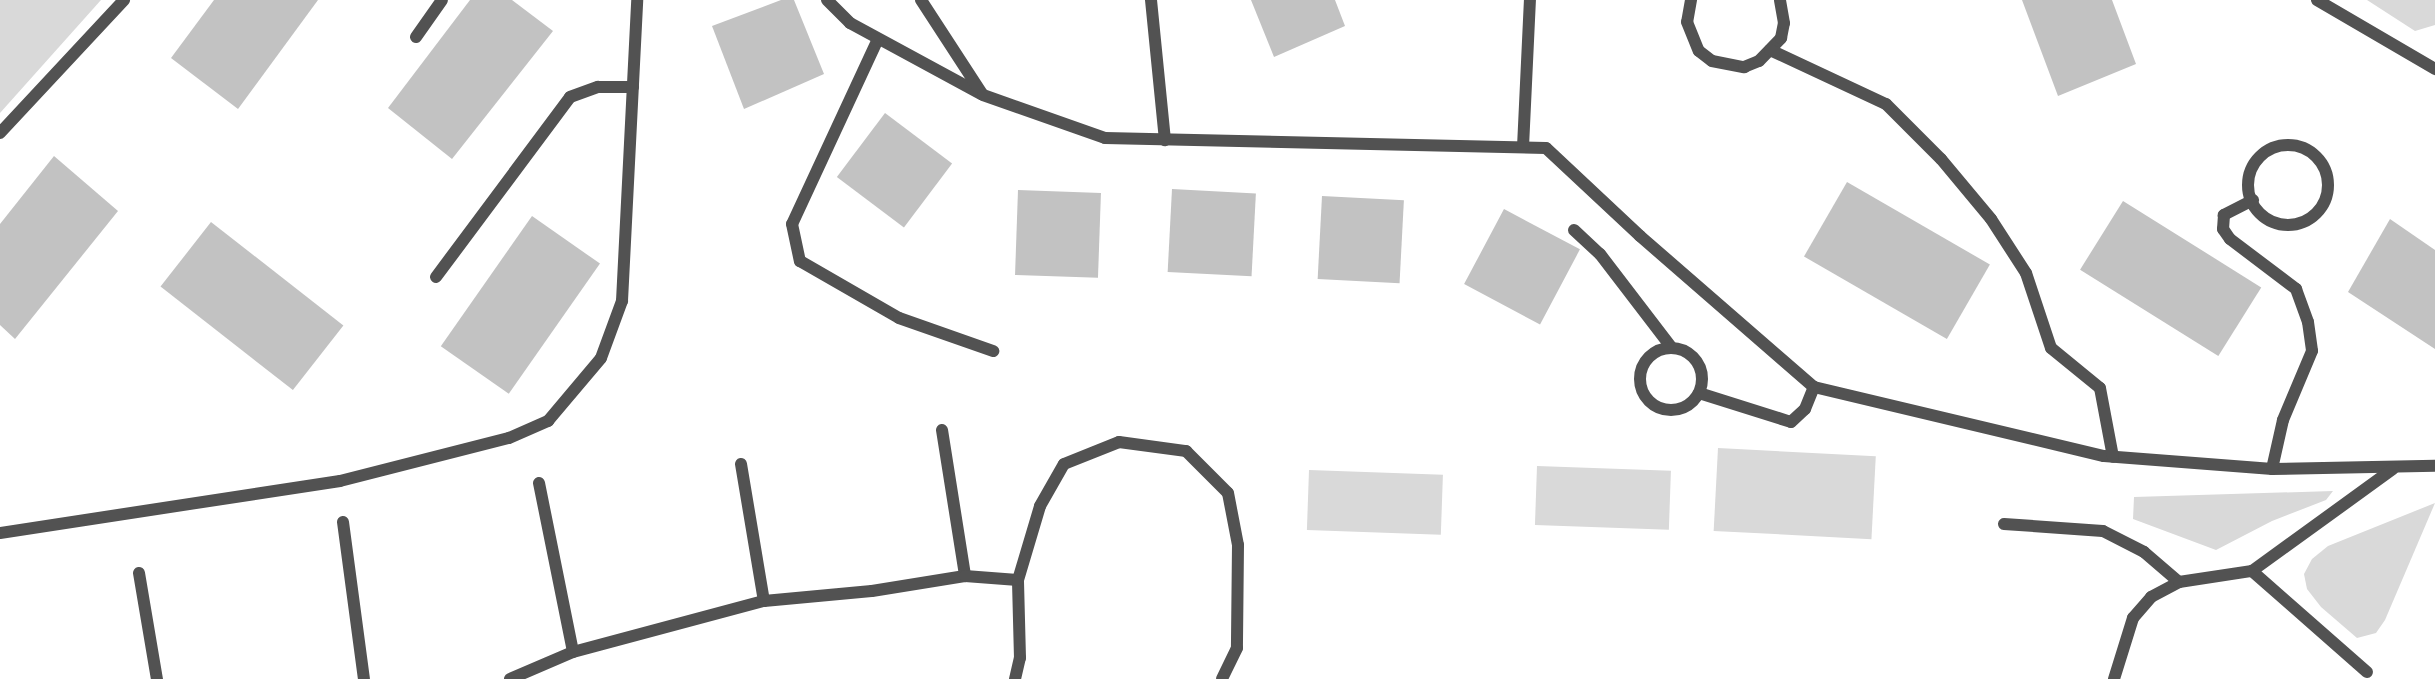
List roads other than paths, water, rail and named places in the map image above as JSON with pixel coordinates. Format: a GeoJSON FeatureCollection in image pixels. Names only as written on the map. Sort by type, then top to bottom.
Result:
{"type":"FeatureCollection","features":[{"type":"Feature","properties":{"kind":"lane"},"geometry":{"type":"LineString","coordinates":[[0,133],[124,0]]}},
{"type":"Feature","properties":{"kind":"lane"},"geometry":{"type":"LineString","coordinates":[[416,37],[442,0]]}},
{"type":"Feature","properties":{"kind":"lane"},"geometry":{"type":"LineString","coordinates":[[0,533],[340,481],[509,438],[548,421],[601,358],[622,301],[637,0]]}},
{"type":"Feature","properties":{"kind":"lane"},"geometry":{"type":"LineString","coordinates":[[826,0],[850,23],[983,95],[1106,138],[1546,148],[1640,236],[1814,387],[2113,457],[2272,469],[2393,469],[2435,466]]}},
{"type":"Feature","properties":{"kind":"lane"},"geometry":{"type":"LineString","coordinates":[[921,0],[983,95]]}},
{"type":"Feature","properties":{"kind":"lane"},"geometry":{"type":"LineString","coordinates":[[1151,0],[1165,140]]}},
{"type":"Feature","properties":{"kind":"lane"},"geometry":{"type":"LineString","coordinates":[[1523,147],[1530,0]]}},
{"type":"Feature","properties":{"kind":"lane"},"geometry":{"type":"LineString","coordinates":[[1691,0],[1687,22],[1691,38],[1712,61],[1744,67],[1759,61],[1770,50],[1782,30],[1780,0]]}},
{"type":"Feature","properties":{"kind":"lane"},"geometry":{"type":"LineString","coordinates":[[2317,0],[2435,69]]}},
{"type":"Feature","properties":{"kind":"lane"},"geometry":{"type":"LineString","coordinates":[[879,39],[792,224],[800,261],[898,318],[993,351]]}},
{"type":"Feature","properties":{"kind":"lane"},"geometry":{"type":"LineString","coordinates":[[1770,50],[1886,104],[1941,159],[1991,219],[2026,273],[2051,348],[2100,388],[2113,457]]}},
{"type":"Feature","properties":{"kind":"lane"},"geometry":{"type":"LineString","coordinates":[[436,277],[570,97],[598,87],[633,87]]}},
{"type":"Feature","properties":{"kind":"lane"},"geometry":{"type":"LineString","coordinates":[[2275,146],[2301,146],[2318,158],[2328,175],[2327,195],[2318,213],[2295,226],[2268,220],[2258,212],[2253,200],[2248,188],[2249,174],[2259,157],[2275,146]]}},
{"type":"Feature","properties":{"kind":"lane"},"geometry":{"type":"LineString","coordinates":[[2253,200],[2224,215],[2223,229],[2229,239],[2296,289],[2308,322],[2312,351],[2283,420],[2272,469]]}},
{"type":"Feature","properties":{"kind":"lane"},"geometry":{"type":"LineString","coordinates":[[1574,230],[1600,254],[1671,347],[1690,354],[1697,362],[1702,382],[1699,393],[1684,407],[1674,410],[1654,405],[1646,398],[1639,380],[1641,370],[1652,354],[1671,347]]}},
{"type":"Feature","properties":{"kind":"lane"},"geometry":{"type":"LineString","coordinates":[[1699,393],[1791,422],[1805,410],[1814,387]]}},
{"type":"Feature","properties":{"kind":"lane"},"geometry":{"type":"LineString","coordinates":[[942,430],[965,576]]}},
{"type":"Feature","properties":{"kind":"lane"},"geometry":{"type":"LineString","coordinates":[[1015,679],[1020,658],[1018,580],[1040,506],[1064,464],[1119,442],[1186,451],[1228,493],[1238,545],[1238,648],[1222,679]]}},
{"type":"Feature","properties":{"kind":"lane"},"geometry":{"type":"LineString","coordinates":[[741,464],[764,601]]}},
{"type":"Feature","properties":{"kind":"lane"},"geometry":{"type":"LineString","coordinates":[[2114,679],[2133,618],[2151,597],[2179,582],[2252,571],[2393,469]]}},
{"type":"Feature","properties":{"kind":"lane"},"geometry":{"type":"LineString","coordinates":[[540,483],[573,652]]}},
{"type":"Feature","properties":{"kind":"lane"},"geometry":{"type":"LineString","coordinates":[[343,522],[364,679]]}},
{"type":"Feature","properties":{"kind":"lane"},"geometry":{"type":"LineString","coordinates":[[2004,524],[2103,531],[2144,552],[2179,582]]}},
{"type":"Feature","properties":{"kind":"lane"},"geometry":{"type":"LineString","coordinates":[[2252,571],[2367,672]]}},
{"type":"Feature","properties":{"kind":"lane"},"geometry":{"type":"LineString","coordinates":[[139,573],[157,679]]}},
{"type":"Feature","properties":{"kind":"lane"},"geometry":{"type":"LineString","coordinates":[[510,679],[573,652],[764,601],[872,591],[965,576],[1018,580]]}}]}
